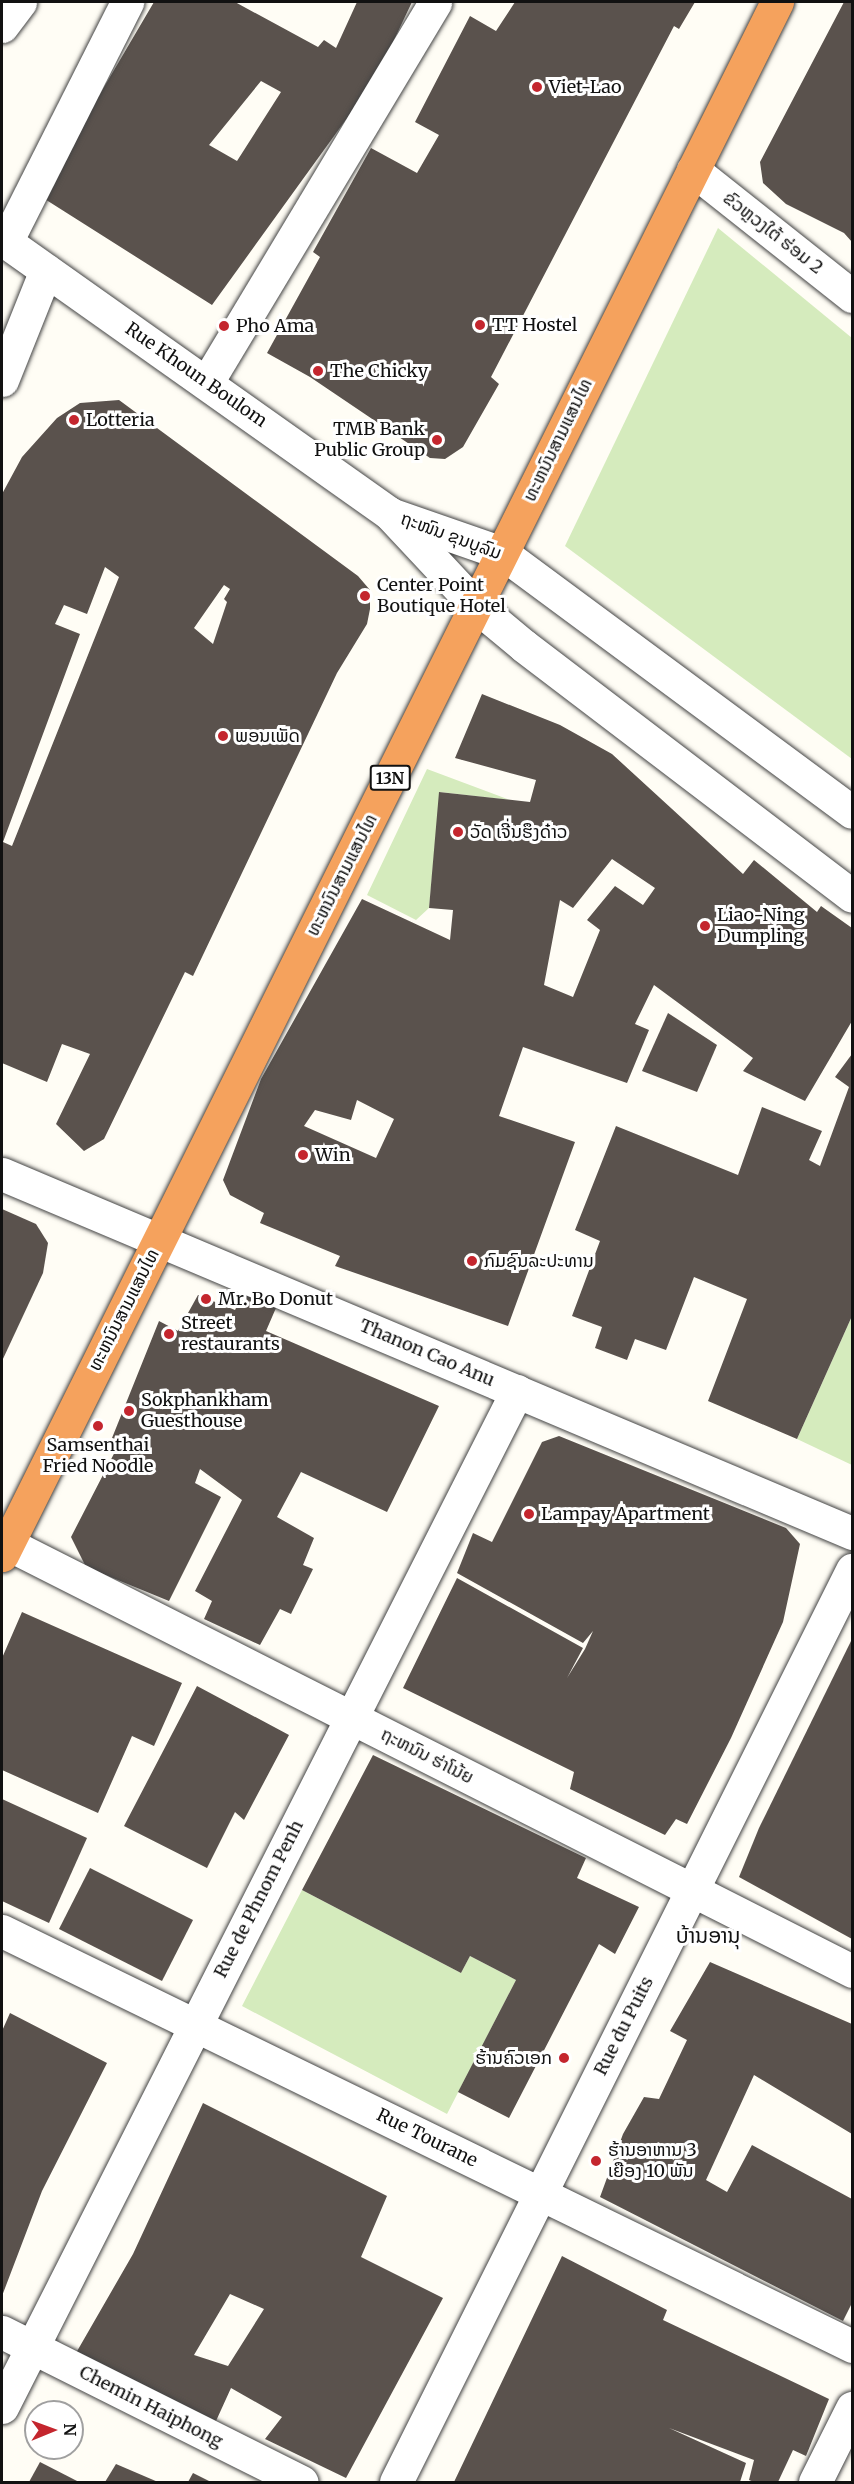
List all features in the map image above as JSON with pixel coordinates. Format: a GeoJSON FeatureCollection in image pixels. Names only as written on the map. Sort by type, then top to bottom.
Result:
{"type":"FeatureCollection","features":[{"type":"Feature","properties":{"kind":"highway","name":"ທະຫນົນສາມແສນໄທ"},"geometry":{"type":"LineString","coordinates":[[3,1546],[159,1241],[777,2]]}},
{"type":"Feature","properties":{"kind":"street"},"geometry":{"type":"LineString","coordinates":[[2,26],[20,2]]}},
{"type":"Feature","properties":{"kind":"street"},"geometry":{"type":"LineString","coordinates":[[4,240],[127,2]]}},
{"type":"Feature","properties":{"kind":"street"},"geometry":{"type":"LineString","coordinates":[[207,382],[435,2]]}},
{"type":"Feature","properties":{"kind":"street","name":"ຂົວຫຼວງໃຕ້ ຮ່ອມ 2"},"geometry":{"type":"LineString","coordinates":[[693,170],[852,296]]}},
{"type":"Feature","properties":{"kind":"street","name":"Rue Khoun Boulom"},"geometry":{"type":"LineString","coordinates":[[4,240],[389,513]]}},
{"type":"Feature","properties":{"kind":"street"},"geometry":{"type":"LineString","coordinates":[[2,380],[46,270]]}},
{"type":"Feature","properties":{"kind":"street","name":"ຖະໜົນ ຂຸນບູລົມ"},"geometry":{"type":"LineString","coordinates":[[389,513],[502,553],[852,812]]}},
{"type":"Feature","properties":{"kind":"street","name":"ຖະໜົນ ຂຸນບູລົມ"},"geometry":{"type":"LineString","coordinates":[[389,513],[476,606],[852,896]]}},
{"type":"Feature","properties":{"kind":"street","name":"Thanon Cao Anu"},"geometry":{"type":"LineString","coordinates":[[2,1174],[852,1533]]}},
{"type":"Feature","properties":{"kind":"street","name":"Rue de Phnom Penh"},"geometry":{"type":"LineString","coordinates":[[2,2407],[517,1391]]}},
{"type":"Feature","properties":{"kind":"street","name":"ຖະຫນົນ ຮ່າໂນ້ຍ"},"geometry":{"type":"LineString","coordinates":[[3,1546],[351,1718],[852,1971]]}},
{"type":"Feature","properties":{"kind":"street","name":"Rue du Puits"},"geometry":{"type":"LineString","coordinates":[[396,2482],[852,1570]]}},
{"type":"Feature","properties":{"kind":"street","name":"Rue Tourane"},"geometry":{"type":"LineString","coordinates":[[2,1930],[852,2346]]}},
{"type":"Feature","properties":{"kind":"street","name":"Chemin Haiphong"},"geometry":{"type":"LineString","coordinates":[[2,2332],[301,2482]]}},
{"type":"Feature","properties":{"kind":"street"},"geometry":{"type":"LineString","coordinates":[[815,2482],[852,2408]]}},
{"type":"Feature","properties":{"kind":"green space"},"geometry":{"type":"Polygon","coordinates":[[[718,228],[852,338],[852,759],[565,546],[718,228]]]}},
{"type":"Feature","properties":{"kind":"green space"},"geometry":{"type":"Polygon","coordinates":[[[427,769],[510,800],[440,792],[429,908],[416,920],[367,895],[427,769]]]}},
{"type":"Feature","properties":{"kind":"green space"},"geometry":{"type":"Polygon","coordinates":[[[852,1316],[852,1465],[797,1439],[852,1316]]]}},
{"type":"Feature","properties":{"kind":"green space"},"geometry":{"type":"Polygon","coordinates":[[[302,1890],[461,1973],[470,1956],[516,1980],[447,2114],[242,2006],[302,1890]]]}},
{"type":"Feature","properties":{"kind":"building"},"geometry":{"type":"Polygon","coordinates":[[[154,2],[235,2],[318,47],[324,40],[336,48],[357,2],[412,2],[376,78],[212,305],[40,196],[154,2]],[[261,81],[209,145],[237,161],[281,92],[261,81]]]}},
{"type":"Feature","properties":{"kind":"building"},"geometry":{"type":"Polygon","coordinates":[[[515,2],[695,2],[679,29],[674,26],[491,377],[499,384],[463,447],[445,459],[430,458],[310,377],[267,353],[320,257],[313,252],[371,148],[417,173],[439,135],[415,122],[470,16],[496,31],[515,2]]]}},
{"type":"Feature","properties":{"kind":"building"},"geometry":{"type":"Polygon","coordinates":[[[844,2],[852,2],[852,242],[844,233],[786,204],[763,183],[760,162],[844,2]]]}},
{"type":"Feature","properties":{"kind":"building"},"geometry":{"type":"Polygon","coordinates":[[[119,400],[358,576],[370,590],[367,624],[337,673],[193,976],[185,972],[104,1139],[84,1151],[56,1124],[90,1054],[62,1044],[47,1082],[2,1063],[2,494],[22,457],[57,418],[80,403],[119,400]],[[105,567],[87,614],[64,605],[55,624],[80,634],[3,842],[12,846],[119,577],[105,567]],[[224,585],[194,628],[213,644],[227,602],[224,599],[230,589],[224,585]]]}},
{"type":"Feature","properties":{"kind":"building"},"geometry":{"type":"Polygon","coordinates":[[[482,694],[560,725],[612,754],[743,874],[754,860],[817,912],[821,906],[852,928],[852,1021],[805,1101],[743,1071],[753,1058],[654,985],[635,1024],[649,1030],[627,1083],[523,1047],[499,1116],[575,1142],[508,1326],[335,1266],[340,1256],[260,1223],[264,1213],[230,1195],[223,1180],[261,1079],[362,899],[450,940],[453,910],[429,908],[439,792],[530,802],[536,780],[455,758],[482,694]],[[612,859],[573,908],[560,900],[544,985],[573,997],[600,930],[587,920],[615,886],[643,905],[655,888],[612,859]],[[357,1100],[351,1120],[315,1110],[304,1126],[376,1158],[394,1119],[357,1100]]]}},
{"type":"Feature","properties":{"kind":"building"},"geometry":{"type":"Polygon","coordinates":[[[668,1013],[717,1045],[697,1092],[642,1071],[668,1013]]]}},
{"type":"Feature","properties":{"kind":"building"},"geometry":{"type":"Polygon","coordinates":[[[852,1054],[852,1316],[797,1439],[708,1401],[747,1299],[694,1277],[666,1350],[635,1339],[627,1360],[595,1348],[602,1327],[572,1316],[600,1241],[575,1230],[616,1126],[738,1175],[762,1107],[822,1131],[809,1160],[820,1166],[849,1087],[835,1077],[852,1054]]]}},
{"type":"Feature","properties":{"kind":"building"},"geometry":{"type":"Polygon","coordinates":[[[2,1209],[36,1224],[48,1243],[43,1273],[2,1361],[2,1209]]]}},
{"type":"Feature","properties":{"kind":"building"},"geometry":{"type":"Polygon","coordinates":[[[247,1286],[279,1301],[266,1331],[439,1406],[387,1512],[301,1472],[277,1517],[314,1538],[303,1565],[313,1569],[291,1614],[280,1609],[260,1645],[204,1619],[212,1601],[195,1591],[242,1500],[200,1469],[195,1483],[221,1497],[169,1601],[86,1567],[71,1537],[120,1442],[112,1438],[159,1321],[178,1331],[198,1295],[235,1310],[247,1286]]]}},
{"type":"Feature","properties":{"kind":"building"},"geometry":{"type":"Polygon","coordinates":[[[559,1436],[786,1528],[800,1544],[783,1622],[731,1738],[687,1824],[676,1819],[665,1835],[570,1789],[574,1772],[403,1688],[457,1578],[583,1648],[567,1678],[585,1649],[593,1631],[583,1643],[457,1573],[473,1533],[492,1542],[542,1442],[559,1436]]]}},
{"type":"Feature","properties":{"kind":"building"},"geometry":{"type":"Polygon","coordinates":[[[22,1612],[182,1683],[154,1746],[132,1736],[98,1813],[2,1770],[2,1658],[22,1612]]]}},
{"type":"Feature","properties":{"kind":"building"},"geometry":{"type":"Polygon","coordinates":[[[852,1639],[852,1939],[739,1877],[759,1828],[852,1639]]]}},
{"type":"Feature","properties":{"kind":"building"},"geometry":{"type":"Polygon","coordinates":[[[197,1686],[289,1735],[244,1820],[235,1812],[207,1868],[124,1826],[197,1686]]]}},
{"type":"Feature","properties":{"kind":"building"},"geometry":{"type":"Polygon","coordinates":[[[373,1755],[586,1858],[577,1878],[639,1907],[615,1954],[599,1944],[509,2118],[458,2092],[516,1980],[470,1956],[461,1973],[302,1890],[373,1755]]]}},
{"type":"Feature","properties":{"kind":"building"},"geometry":{"type":"Polygon","coordinates":[[[2,1799],[87,1838],[49,1923],[2,1901],[2,1799]]]}},
{"type":"Feature","properties":{"kind":"building"},"geometry":{"type":"Polygon","coordinates":[[[90,1868],[193,1920],[162,1981],[59,1929],[90,1868]]]}},
{"type":"Feature","properties":{"kind":"building"},"geometry":{"type":"Polygon","coordinates":[[[710,1962],[852,2024],[852,2134],[754,2075],[706,2180],[727,2192],[752,2145],[852,2199],[852,2303],[843,2321],[600,2197],[623,2134],[644,2097],[659,2099],[687,2040],[670,2031],[710,1962]]]}},
{"type":"Feature","properties":{"kind":"building"},"geometry":{"type":"Polygon","coordinates":[[[10,2013],[107,2063],[42,2191],[2,2296],[2,2031],[10,2013]]]}},
{"type":"Feature","properties":{"kind":"building"},"geometry":{"type":"Polygon","coordinates":[[[203,2103],[387,2196],[361,2257],[443,2298],[346,2478],[265,2439],[282,2417],[231,2388],[216,2421],[76,2353],[133,2254],[203,2103]],[[230,2294],[194,2355],[228,2366],[264,2309],[230,2294]]]}},
{"type":"Feature","properties":{"kind":"building"},"geometry":{"type":"Polygon","coordinates":[[[562,2256],[667,2310],[663,2320],[829,2399],[806,2456],[793,2450],[778,2482],[754,2482],[749,2480],[754,2460],[669,2428],[746,2463],[740,2482],[454,2482],[562,2256]]]}},
{"type":"Feature","properties":{"kind":"building"},"geometry":{"type":"Polygon","coordinates":[[[40,2462],[79,2482],[29,2482],[40,2462]]]}},
{"type":"Feature","properties":{"kind":"building"},"geometry":{"type":"Polygon","coordinates":[[[116,2464],[158,2482],[105,2482],[116,2464]]]}},
{"type":"Feature","properties":{"kind":"building"},"geometry":{"type":"Polygon","coordinates":[[[193,2473],[211,2482],[188,2482],[193,2473]]]}},
{"type":"Feature","properties":{"kind":"place","name":"Viet-Lao"},"geometry":{"type":"Point","coordinates":[537,87]}},
{"type":"Feature","properties":{"kind":"place","name":"TT Hostel"},"geometry":{"type":"Point","coordinates":[480,325]}},
{"type":"Feature","properties":{"kind":"place","name":"Pho Ama"},"geometry":{"type":"Point","coordinates":[224,326]}},
{"type":"Feature","properties":{"kind":"place","name":"The Chicky"},"geometry":{"type":"Point","coordinates":[318,371]}},
{"type":"Feature","properties":{"kind":"place","name":"Lotteria"},"geometry":{"type":"Point","coordinates":[74,420]}},
{"type":"Feature","properties":{"kind":"place","name":"TMB Bank Public Group"},"geometry":{"type":"Point","coordinates":[437,440]}},
{"type":"Feature","properties":{"kind":"place","name":"Center Point Boutique Hotel"},"geometry":{"type":"Point","coordinates":[365,596]}},
{"type":"Feature","properties":{"kind":"place","name":"ພອນເພັດ"},"geometry":{"type":"Point","coordinates":[223,736]}},
{"type":"Feature","properties":{"kind":"place","name":"ວັດ ເຈີ່ນຮຶງດ໋າວ"},"geometry":{"type":"Point","coordinates":[458,832]}},
{"type":"Feature","properties":{"kind":"place","name":"Liao-Ning Dumpling"},"geometry":{"type":"Point","coordinates":[705,926]}},
{"type":"Feature","properties":{"kind":"place","name":"Win"},"geometry":{"type":"Point","coordinates":[303,1155]}},
{"type":"Feature","properties":{"kind":"place","name":"ກົມຊົນລະປະທານ"},"geometry":{"type":"Point","coordinates":[472,1261]}},
{"type":"Feature","properties":{"kind":"place","name":"Mr. Bo Donut"},"geometry":{"type":"Point","coordinates":[206,1299]}},
{"type":"Feature","properties":{"kind":"place","name":"Street restaurants"},"geometry":{"type":"Point","coordinates":[169,1334]}},
{"type":"Feature","properties":{"kind":"place","name":"Sokphankham Guesthouse"},"geometry":{"type":"Point","coordinates":[129,1411]}},
{"type":"Feature","properties":{"kind":"place","name":"Samsenthai Fried Noodle"},"geometry":{"type":"Point","coordinates":[98,1426]}},
{"type":"Feature","properties":{"kind":"place","name":"Lampay Apartment"},"geometry":{"type":"Point","coordinates":[529,1514]}},
{"type":"Feature","properties":{"kind":"place","name":"ຮ້ານຄົວເອກ"},"geometry":{"type":"Point","coordinates":[564,2058]}},
{"type":"Feature","properties":{"kind":"place","name":"ຮ້ານອາຫານ 3 ເຍືອງ 10 ພັນ"},"geometry":{"type":"Point","coordinates":[596,2161]}},
{"type":"Feature","properties":{"kind":"district","name":"ບ້ານອານຸ"},"geometry":{"type":"Point","coordinates":[708,1936]}}]}
